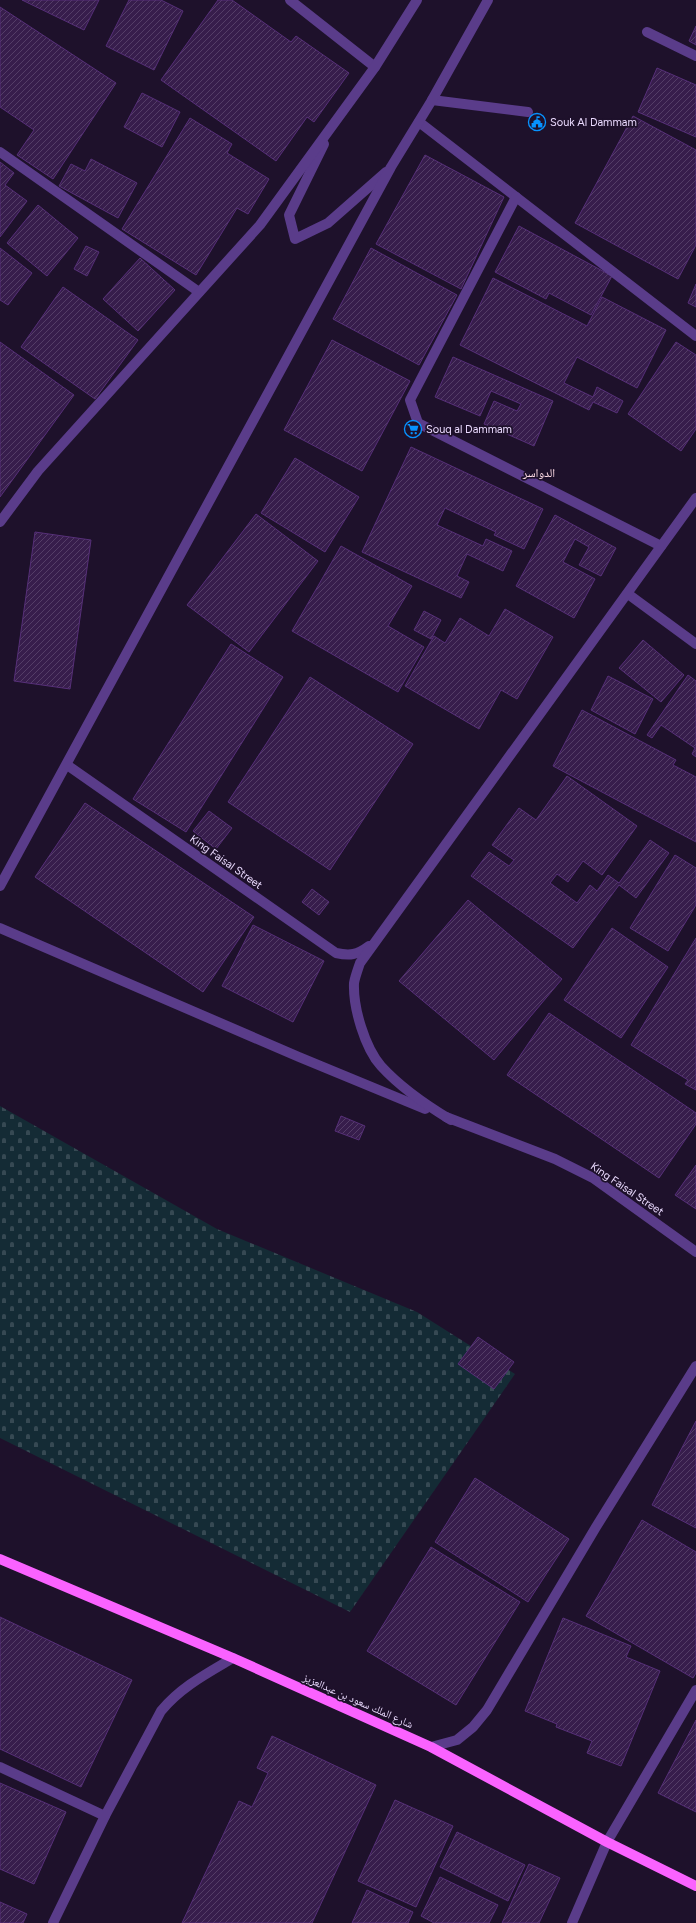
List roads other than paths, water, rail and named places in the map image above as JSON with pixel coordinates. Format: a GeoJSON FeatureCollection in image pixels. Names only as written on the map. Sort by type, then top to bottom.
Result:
{"type":"FeatureCollection","features":[{"type":"Feature","properties":{"kind":"main road","name":"شارع الملك سعود بن عبدالعزيز"},"geometry":{"type":"LineString","coordinates":[[0,1559],[233,1658],[430,1746],[607,1842],[696,1886]]}},
{"type":"Feature","properties":{"kind":"street"},"geometry":{"type":"LineString","coordinates":[[290,0],[375,67]]}},
{"type":"Feature","properties":{"kind":"street"},"geometry":{"type":"LineString","coordinates":[[0,522],[38,471],[260,225],[375,67],[417,0]]}},
{"type":"Feature","properties":{"kind":"street"},"geometry":{"type":"LineString","coordinates":[[0,886],[391,167],[432,100],[488,0]]}},
{"type":"Feature","properties":{"kind":"street"},"geometry":{"type":"LineString","coordinates":[[648,32],[696,56]]}},
{"type":"Feature","properties":{"kind":"street"},"geometry":{"type":"LineString","coordinates":[[432,100],[528,112]]}},
{"type":"Feature","properties":{"kind":"street"},"geometry":{"type":"LineString","coordinates":[[335,121],[289,215],[295,239],[328,223],[391,167]]}},
{"type":"Feature","properties":{"kind":"street"},"geometry":{"type":"LineString","coordinates":[[419,122],[696,336]]}},
{"type":"Feature","properties":{"kind":"street"},"geometry":{"type":"LineString","coordinates":[[0,152],[199,292]]}},
{"type":"Feature","properties":{"kind":"street"},"geometry":{"type":"LineString","coordinates":[[516,197],[410,400],[418,423],[662,546]]}},
{"type":"Feature","properties":{"kind":"street"},"geometry":{"type":"LineString","coordinates":[[451,1120],[423,1103],[399,1084],[380,1065],[371,1049],[356,1007],[354,982],[360,963],[696,498]]}},
{"type":"Feature","properties":{"kind":"street"},"geometry":{"type":"LineString","coordinates":[[628,594],[696,644]]}},
{"type":"Feature","properties":{"kind":"street","name":"King Faisal Street"},"geometry":{"type":"LineString","coordinates":[[67,765],[336,954],[347,956],[358,954],[375,941]]}},
{"type":"Feature","properties":{"kind":"street"},"geometry":{"type":"LineString","coordinates":[[0,928],[299,1057],[451,1120]]}},
{"type":"Feature","properties":{"kind":"street","name":"King Faisal Street"},"geometry":{"type":"LineString","coordinates":[[451,1120],[555,1159],[593,1178],[696,1252]]}},
{"type":"Feature","properties":{"kind":"street"},"geometry":{"type":"LineString","coordinates":[[430,1746],[457,1740],[472,1727],[487,1710],[596,1527],[696,1366]]}},
{"type":"Feature","properties":{"kind":"street"},"geometry":{"type":"LineString","coordinates":[[53,1923],[105,1816],[160,1711],[173,1696],[190,1682],[233,1658]]}},
{"type":"Feature","properties":{"kind":"street"},"geometry":{"type":"LineString","coordinates":[[572,1923],[607,1842],[696,1690]]}},
{"type":"Feature","properties":{"kind":"street"},"geometry":{"type":"LineString","coordinates":[[0,1767],[105,1816]]}},
{"type":"Feature","properties":{"kind":"place","name":"Souk Al Dammam"},"geometry":{"type":"Point","coordinates":[537,122]}},
{"type":"Feature","properties":{"kind":"place","name":"Souq al Dammam"},"geometry":{"type":"Point","coordinates":[413,429]}},
{"type":"Feature","properties":{"kind":"district","name":"الدواسر"},"geometry":{"type":"Point","coordinates":[539,473]}}]}
